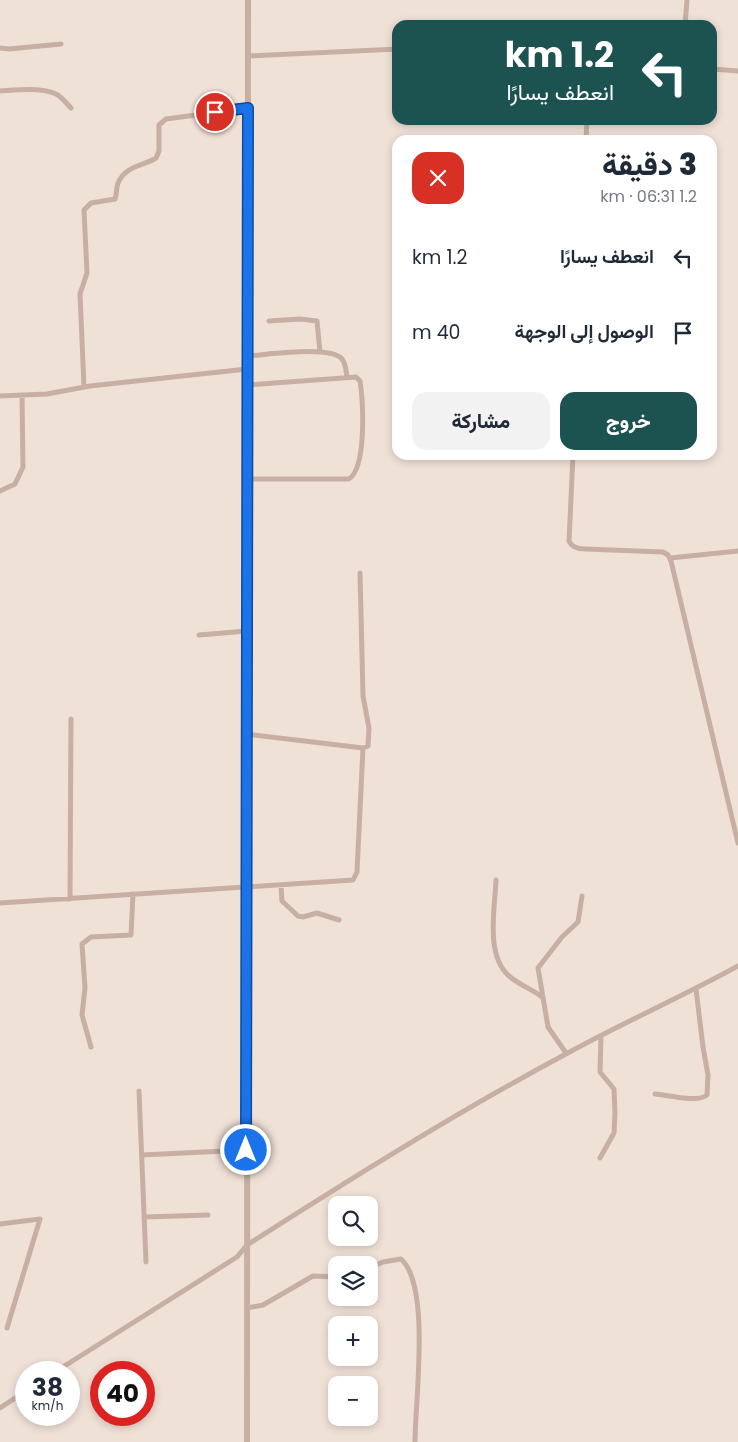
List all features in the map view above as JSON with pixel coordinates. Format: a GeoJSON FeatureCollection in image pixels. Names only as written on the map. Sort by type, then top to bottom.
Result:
{"type":"FeatureCollection","features":[{"type":"Feature","properties":{"kind":"street"},"geometry":{"type":"LineString","coordinates":[[247,1442],[248,0]]}},
{"type":"Feature","properties":{"kind":"street"},"geometry":{"type":"LineString","coordinates":[[685,20],[687,0]]}},
{"type":"Feature","properties":{"kind":"street"},"geometry":{"type":"LineString","coordinates":[[0,48],[9,49],[61,44]]}},
{"type":"Feature","properties":{"kind":"street"},"geometry":{"type":"LineString","coordinates":[[248,56],[392,50]]}},
{"type":"Feature","properties":{"kind":"street"},"geometry":{"type":"LineString","coordinates":[[717,69],[738,71]]}},
{"type":"Feature","properties":{"kind":"street"},"geometry":{"type":"LineString","coordinates":[[0,91],[24,90],[57,94],[71,108]]}},
{"type":"Feature","properties":{"kind":"street"},"geometry":{"type":"LineString","coordinates":[[84,386],[80,294],[87,273],[84,210],[91,203],[115,199],[119,181],[124,174],[130,169],[156,158],[159,150],[159,125],[161,122],[166,119],[248,108]]}},
{"type":"Feature","properties":{"kind":"street"},"geometry":{"type":"LineString","coordinates":[[269,321],[300,319],[316,321],[320,352]]}},
{"type":"Feature","properties":{"kind":"street"},"geometry":{"type":"LineString","coordinates":[[247,356],[320,352],[334,354],[341,358],[345,364],[348,378]]}},
{"type":"Feature","properties":{"kind":"street"},"geometry":{"type":"LineString","coordinates":[[0,396],[48,394],[84,386],[247,369]]}},
{"type":"Feature","properties":{"kind":"street"},"geometry":{"type":"LineString","coordinates":[[247,385],[356,377],[360,379],[362,393],[361,445],[355,475],[344,480],[248,479]]}},
{"type":"Feature","properties":{"kind":"street"},"geometry":{"type":"LineString","coordinates":[[0,491],[15,484],[23,467],[22,395]]}},
{"type":"Feature","properties":{"kind":"street"},"geometry":{"type":"LineString","coordinates":[[573,460],[569,541],[571,545],[578,549],[662,552],[670,558],[738,844]]}},
{"type":"Feature","properties":{"kind":"street"},"geometry":{"type":"LineString","coordinates":[[670,558],[738,551]]}},
{"type":"Feature","properties":{"kind":"street"},"geometry":{"type":"LineString","coordinates":[[246,734],[363,748],[369,745],[370,735],[363,696],[360,573]]}},
{"type":"Feature","properties":{"kind":"street"},"geometry":{"type":"LineString","coordinates":[[199,635],[247,631]]}},
{"type":"Feature","properties":{"kind":"street"},"geometry":{"type":"LineString","coordinates":[[70,899],[71,719]]}},
{"type":"Feature","properties":{"kind":"street"},"geometry":{"type":"LineString","coordinates":[[0,903],[347,882],[353,880],[356,877],[363,748]]}},
{"type":"Feature","properties":{"kind":"street"},"geometry":{"type":"LineString","coordinates":[[496,880],[494,936],[497,959],[508,975],[542,998]]}},
{"type":"Feature","properties":{"kind":"street"},"geometry":{"type":"LineString","coordinates":[[281,886],[284,903],[298,916],[303,917],[317,914],[339,920]]}},
{"type":"Feature","properties":{"kind":"street"},"geometry":{"type":"LineString","coordinates":[[91,1047],[82,1015],[86,988],[82,944],[91,937],[131,935],[133,894]]}},
{"type":"Feature","properties":{"kind":"street"},"geometry":{"type":"LineString","coordinates":[[566,1053],[548,1027],[539,979],[539,965],[562,937],[578,922],[582,896]]}},
{"type":"Feature","properties":{"kind":"street"},"geometry":{"type":"LineString","coordinates":[[72,1361],[237,1257],[247,1245],[379,1161],[566,1053],[696,989],[738,966]]}},
{"type":"Feature","properties":{"kind":"street"},"geometry":{"type":"LineString","coordinates":[[655,1094],[693,1099],[703,1098],[707,1095],[708,1074],[696,989]]}},
{"type":"Feature","properties":{"kind":"street"},"geometry":{"type":"LineString","coordinates":[[600,1158],[614,1133],[615,1113],[614,1089],[600,1072],[601,1037]]}},
{"type":"Feature","properties":{"kind":"street"},"geometry":{"type":"LineString","coordinates":[[139,1091],[146,1262]]}},
{"type":"Feature","properties":{"kind":"street"},"geometry":{"type":"LineString","coordinates":[[142,1155],[246,1150]]}},
{"type":"Feature","properties":{"kind":"street"},"geometry":{"type":"LineString","coordinates":[[145,1217],[208,1215]]}},
{"type":"Feature","properties":{"kind":"street"},"geometry":{"type":"LineString","coordinates":[[0,1224],[40,1219],[7,1328]]}},
{"type":"Feature","properties":{"kind":"street"},"geometry":{"type":"LineString","coordinates":[[378,1264],[401,1259],[406,1264],[414,1285],[420,1320],[415,1442]]}},
{"type":"Feature","properties":{"kind":"street"},"geometry":{"type":"LineString","coordinates":[[247,1308],[263,1304],[313,1276],[328,1277]]}},
{"type":"Feature","properties":{"kind":"street"},"geometry":{"type":"LineString","coordinates":[[0,1408],[15,1398]]}},
{"type":"Feature","properties":{"kind":"route"},"geometry":{"type":"LineString","coordinates":[[215,112],[248,108],[246,1150]]}}]}
